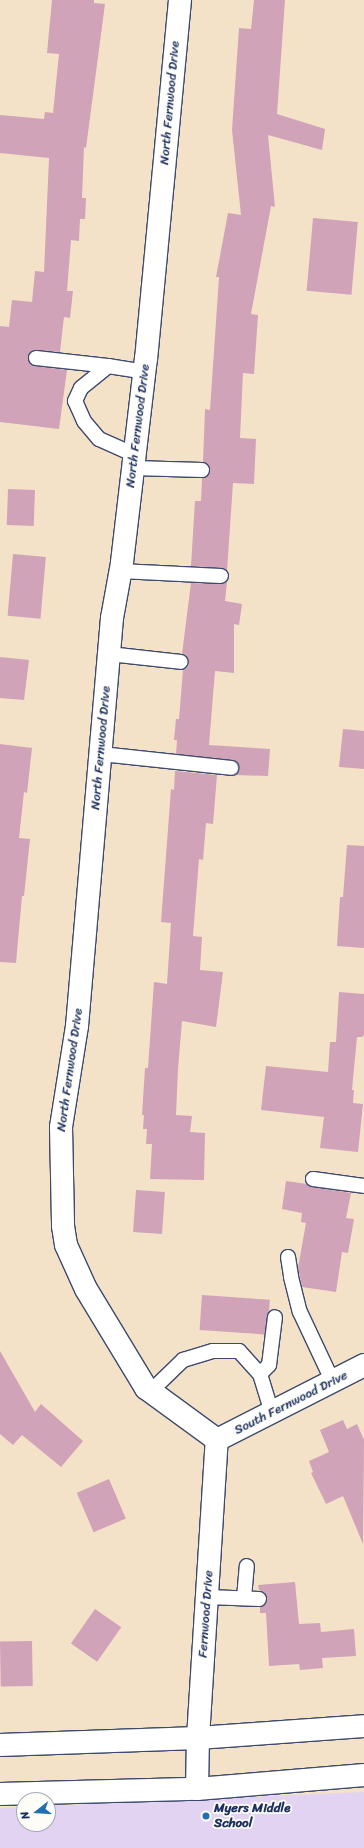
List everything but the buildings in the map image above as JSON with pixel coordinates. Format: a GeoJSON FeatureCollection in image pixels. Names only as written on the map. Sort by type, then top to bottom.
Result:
{"type":"FeatureCollection","features":[{"type":"Feature","properties":{"kind":"street","name":"North Fernwood Drive"},"geometry":{"type":"LineString","coordinates":[[180,0],[144,372],[120,570],[112,618],[77,1026],[61,1127],[63,1226],[66,1245],[86,1289],[146,1388],[217,1440]]}},
{"type":"Feature","properties":{"kind":"street","name":"South Fernwood Drive"},"geometry":{"type":"LineString","coordinates":[[217,1440],[364,1366]]}},
{"type":"Feature","properties":{"kind":"street","name":"Fernwood Drive"},"geometry":{"type":"LineString","coordinates":[[197,1789],[198,1738],[217,1440]]}},
{"type":"Feature","properties":{"kind":"street"},"geometry":{"type":"LineString","coordinates":[[0,1745],[198,1738],[364,1726]]}},
{"type":"Feature","properties":{"kind":"street"},"geometry":{"type":"LineString","coordinates":[[0,1794],[197,1789],[364,1775]]}},
{"type":"Feature","properties":{"kind":"lane"},"geometry":{"type":"LineString","coordinates":[[36,358],[108,366],[144,372]]}},
{"type":"Feature","properties":{"kind":"lane"},"geometry":{"type":"LineString","coordinates":[[108,366],[81,388],[75,401],[84,421],[99,439],[134,462],[202,470]]}},
{"type":"Feature","properties":{"kind":"lane"},"geometry":{"type":"LineString","coordinates":[[120,570],[221,576]]}},
{"type":"Feature","properties":{"kind":"lane"},"geometry":{"type":"LineString","coordinates":[[109,654],[181,662]]}},
{"type":"Feature","properties":{"kind":"lane"},"geometry":{"type":"LineString","coordinates":[[101,754],[230,768]]}},
{"type":"Feature","properties":{"kind":"lane"},"geometry":{"type":"LineString","coordinates":[[313,1179],[364,1186]]}},
{"type":"Feature","properties":{"kind":"lane"},"geometry":{"type":"LineString","coordinates":[[288,1257],[291,1277],[300,1312],[333,1382]]}},
{"type":"Feature","properties":{"kind":"lane"},"geometry":{"type":"LineString","coordinates":[[260,1374],[269,1365],[275,1317]]}},
{"type":"Feature","properties":{"kind":"lane"},"geometry":{"type":"LineString","coordinates":[[151,1391],[183,1360],[213,1351],[238,1351],[260,1374],[272,1413]]}},
{"type":"Feature","properties":{"kind":"lane"},"geometry":{"type":"LineString","coordinates":[[244,1598],[247,1566]]}},
{"type":"Feature","properties":{"kind":"lane"},"geometry":{"type":"LineString","coordinates":[[207,1597],[259,1599]]}},
{"type":"Feature","properties":{"kind":"shaded area","name":"Myers Middle School"},"geometry":{"type":"Polygon","coordinates":[[[364,1792],[364,1848],[0,1848],[0,1808],[16,1807],[16,1832],[56,1832],[56,1806],[364,1792]]]}},
{"type":"Feature","properties":{"kind":"place","name":"Myers Middle School"},"geometry":{"type":"Point","coordinates":[206,1816]}}]}
